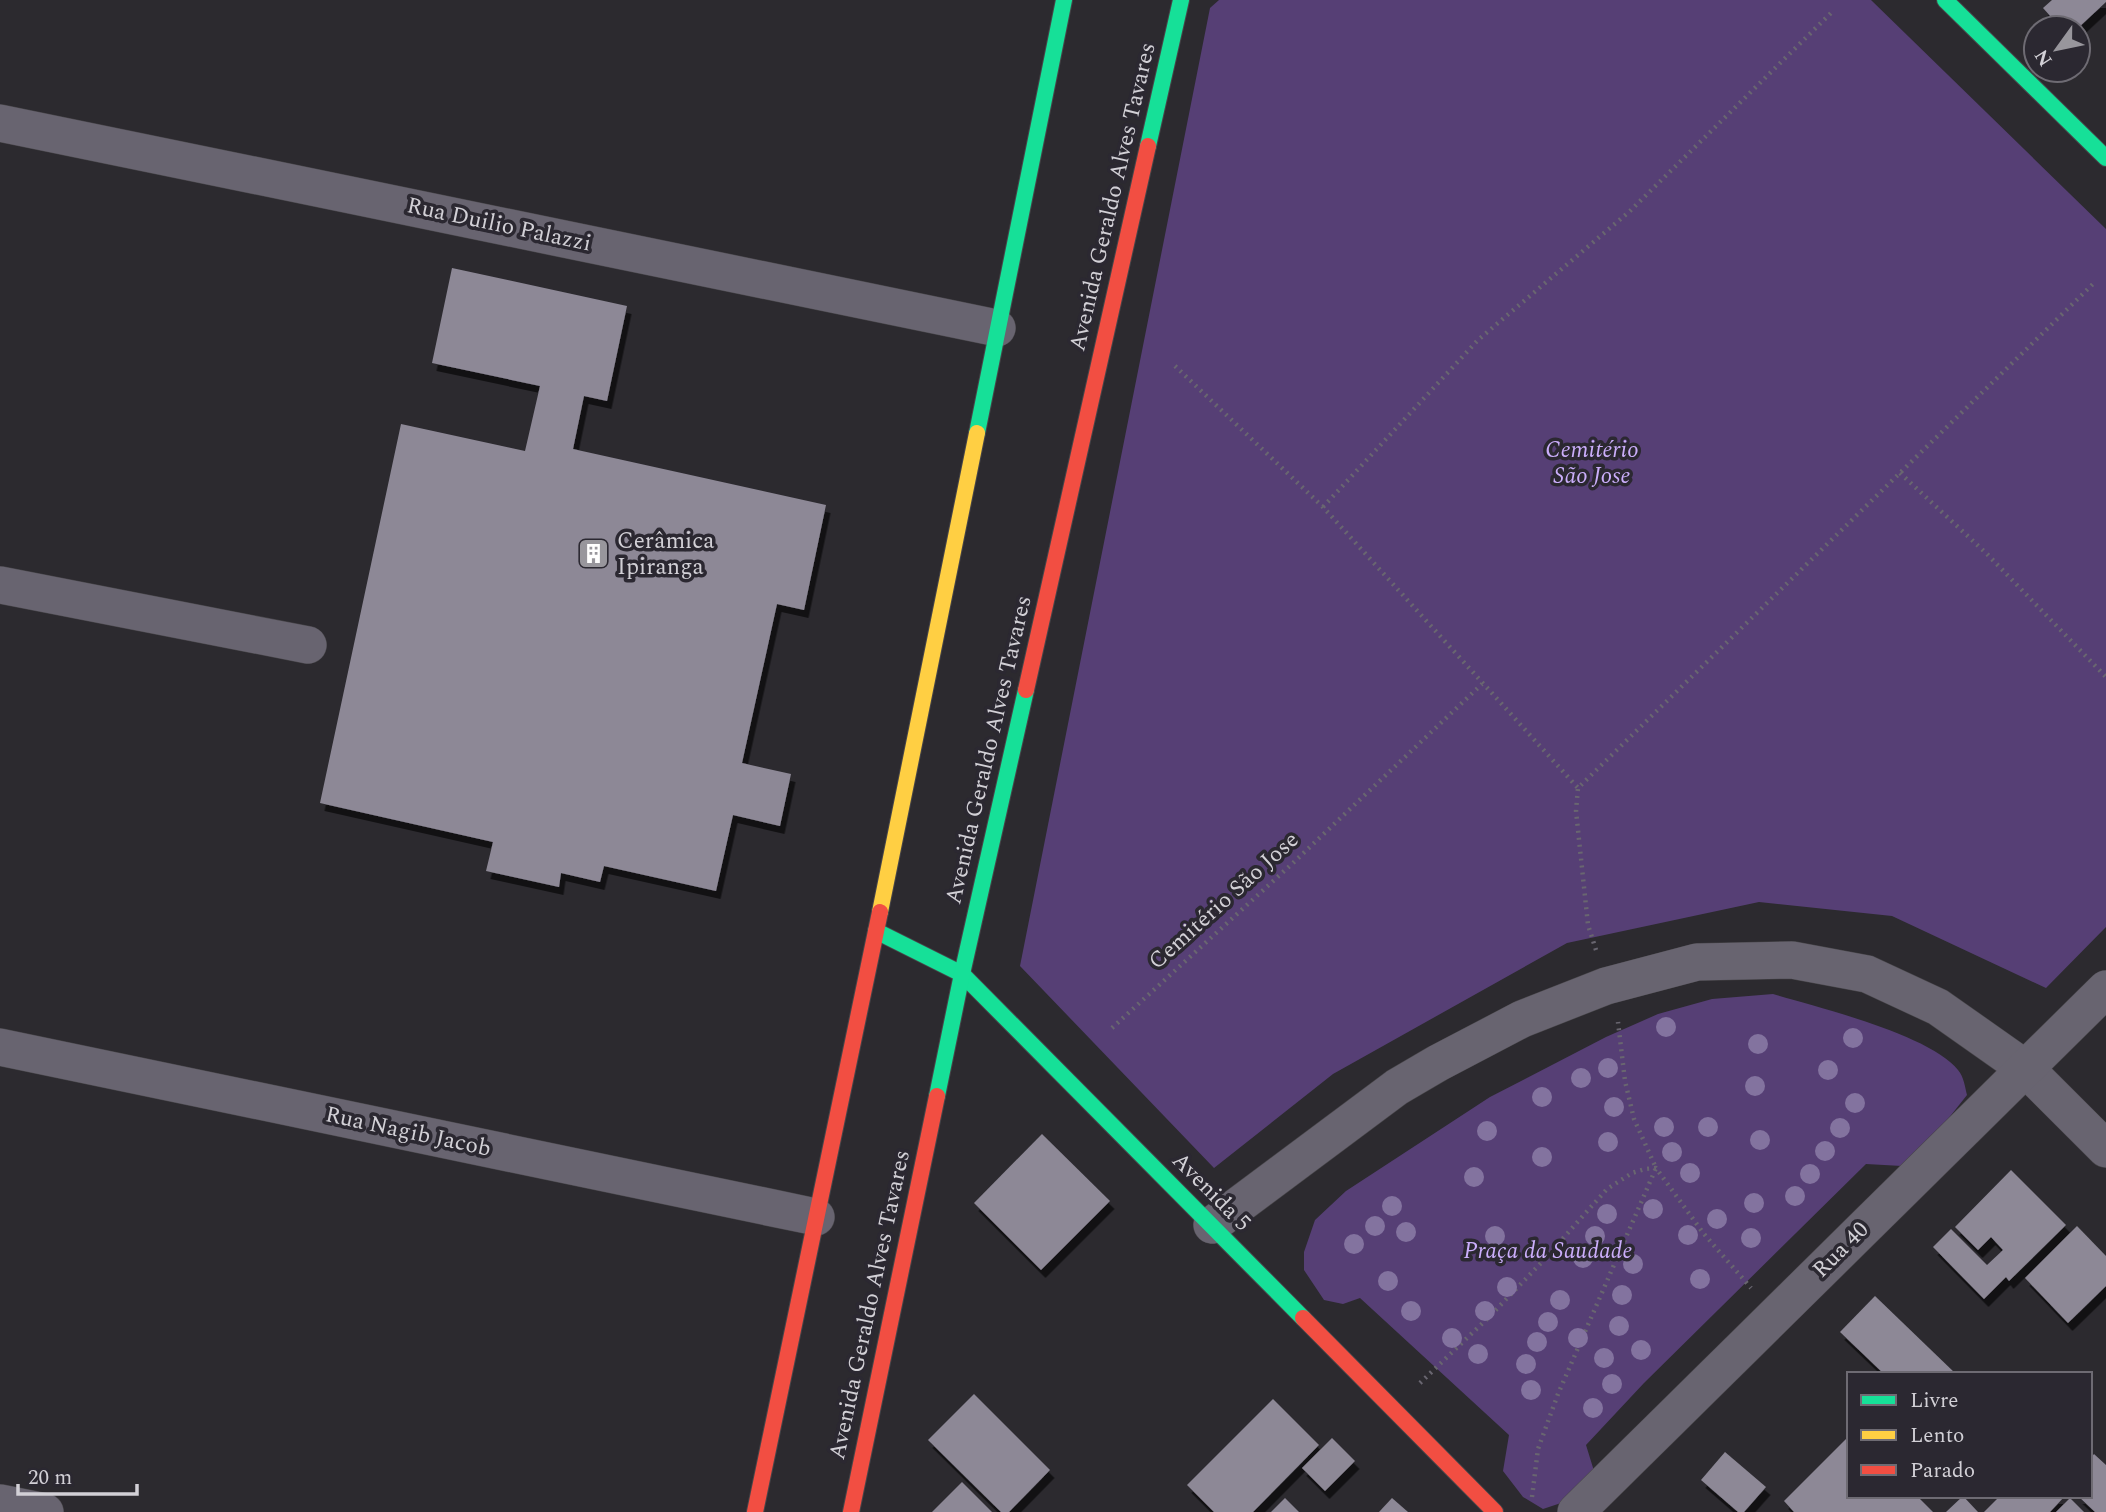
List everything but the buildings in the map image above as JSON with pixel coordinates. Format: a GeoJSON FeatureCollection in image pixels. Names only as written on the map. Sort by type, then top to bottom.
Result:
{"type":"FeatureCollection","features":[{"type":"Feature","properties":{"kind":"street"},"geometry":{"type":"LineString","coordinates":[[755,1512],[1064,0]]}},
{"type":"Feature","properties":{"kind":"street","name":"Avenida Geraldo Alves Tavares"},"geometry":{"type":"LineString","coordinates":[[851,1512],[961,974],[1181,0]]}},
{"type":"Feature","properties":{"kind":"street"},"geometry":{"type":"LineString","coordinates":[[1945,0],[2106,158]]}},
{"type":"Feature","properties":{"kind":"street","name":"Rua Duilio Palazzi"},"geometry":{"type":"LineString","coordinates":[[0,122],[997,328]]}},
{"type":"Feature","properties":{"kind":"street"},"geometry":{"type":"LineString","coordinates":[[0,585],[308,645]]}},
{"type":"Feature","properties":{"kind":"street","name":"Avenida 5"},"geometry":{"type":"LineString","coordinates":[[876,930],[961,974],[1495,1512]]}},
{"type":"Feature","properties":{"kind":"street"},"geometry":{"type":"LineString","coordinates":[[1212,1225],[1397,1087],[1522,1019],[1606,986],[1697,962],[1792,960],[1867,974],[1938,1007],[2025,1069],[2106,1149]]}},
{"type":"Feature","properties":{"kind":"street","name":"Rua 40"},"geometry":{"type":"LineString","coordinates":[[1576,1512],[2106,989]]}},
{"type":"Feature","properties":{"kind":"street","name":"Rua Nagib Jacob"},"geometry":{"type":"LineString","coordinates":[[0,1047],[816,1217]]}},
{"type":"Feature","properties":{"kind":"street"},"geometry":{"type":"LineString","coordinates":[[0,1503],[45,1512]]}},
{"type":"Feature","properties":{"kind":"path"},"geometry":{"type":"LineString","coordinates":[[1323,507],[1478,340],[1630,211],[1832,12]]}},
{"type":"Feature","properties":{"kind":"path"},"geometry":{"type":"LineString","coordinates":[[1775,1315],[1704,1234],[1656,1168],[1634,1119],[1625,1082],[1617,1011],[1606,986],[1588,925],[1576,811],[1578,788],[2096,281]]}},
{"type":"Feature","properties":{"kind":"path"},"geometry":{"type":"LineString","coordinates":[[1175,366],[1323,507],[1578,788]]}},
{"type":"Feature","properties":{"kind":"path"},"geometry":{"type":"LineString","coordinates":[[1900,473],[1987,554],[2106,677]]}},
{"type":"Feature","properties":{"kind":"path","name":"Cemitério São Jose"},"geometry":{"type":"LineString","coordinates":[[1112,1028],[1293,863],[1482,684]]}},
{"type":"Feature","properties":{"kind":"path"},"geometry":{"type":"LineString","coordinates":[[1393,1411],[1541,1263],[1607,1189],[1632,1173],[1656,1168]]}},
{"type":"Feature","properties":{"kind":"path"},"geometry":{"type":"LineString","coordinates":[[1531,1501],[1538,1449],[1558,1394],[1656,1168]]}},
{"type":"Feature","properties":{"kind":"green space","name":"Cemitério São Jose"},"geometry":{"type":"Polygon","coordinates":[[[1219,0],[1871,0],[2106,229],[2106,927],[2046,988],[1892,916],[1759,902],[1567,943],[1333,1074],[1214,1168],[1020,966],[1210,8],[1219,0]]]}},
{"type":"Feature","properties":{"kind":"green space","name":"Praça da Saudade"},"geometry":{"type":"Polygon","coordinates":[[[1773,994],[1872,1024],[1924,1045],[1944,1057],[1958,1070],[1967,1095],[1933,1138],[1902,1166],[1866,1164],[1644,1383],[1586,1445],[1594,1471],[1564,1502],[1543,1509],[1523,1497],[1503,1471],[1509,1435],[1360,1298],[1343,1304],[1324,1300],[1304,1270],[1304,1252],[1315,1220],[1346,1191],[1490,1097],[1606,1037],[1658,1014],[1712,999],[1773,994]]]}},
{"type":"Feature","properties":{"kind":"traffic: fast"},"geometry":{"type":"LineString","coordinates":[[977,433],[1064,0]]}},
{"type":"Feature","properties":{"kind":"traffic: fast"},"geometry":{"type":"LineString","coordinates":[[1148,146],[1181,0]]}},
{"type":"Feature","properties":{"kind":"traffic: fast"},"geometry":{"type":"LineString","coordinates":[[1945,0],[2106,158]]}},
{"type":"Feature","properties":{"kind":"traffic: fast"},"geometry":{"type":"LineString","coordinates":[[937,1096],[1026,690]]}},
{"type":"Feature","properties":{"kind":"traffic: fast"},"geometry":{"type":"LineString","coordinates":[[876,931],[962,974],[1303,1318]]}},
{"type":"Feature","properties":{"kind":"traffic: slow"},"geometry":{"type":"LineString","coordinates":[[880,912],[977,433]]}},
{"type":"Feature","properties":{"kind":"traffic: jam"},"geometry":{"type":"LineString","coordinates":[[1026,690],[1148,146]]}},
{"type":"Feature","properties":{"kind":"traffic: jam"},"geometry":{"type":"LineString","coordinates":[[755,1512],[880,912]]}},
{"type":"Feature","properties":{"kind":"traffic: jam"},"geometry":{"type":"LineString","coordinates":[[851,1512],[937,1096]]}},
{"type":"Feature","properties":{"kind":"traffic: jam"},"geometry":{"type":"LineString","coordinates":[[1303,1318],[1495,1512]]}},
{"type":"Feature","properties":{"kind":"place","name":"Cerâmica Ipiranga"},"geometry":{"type":"Point","coordinates":[594,554]}}]}
